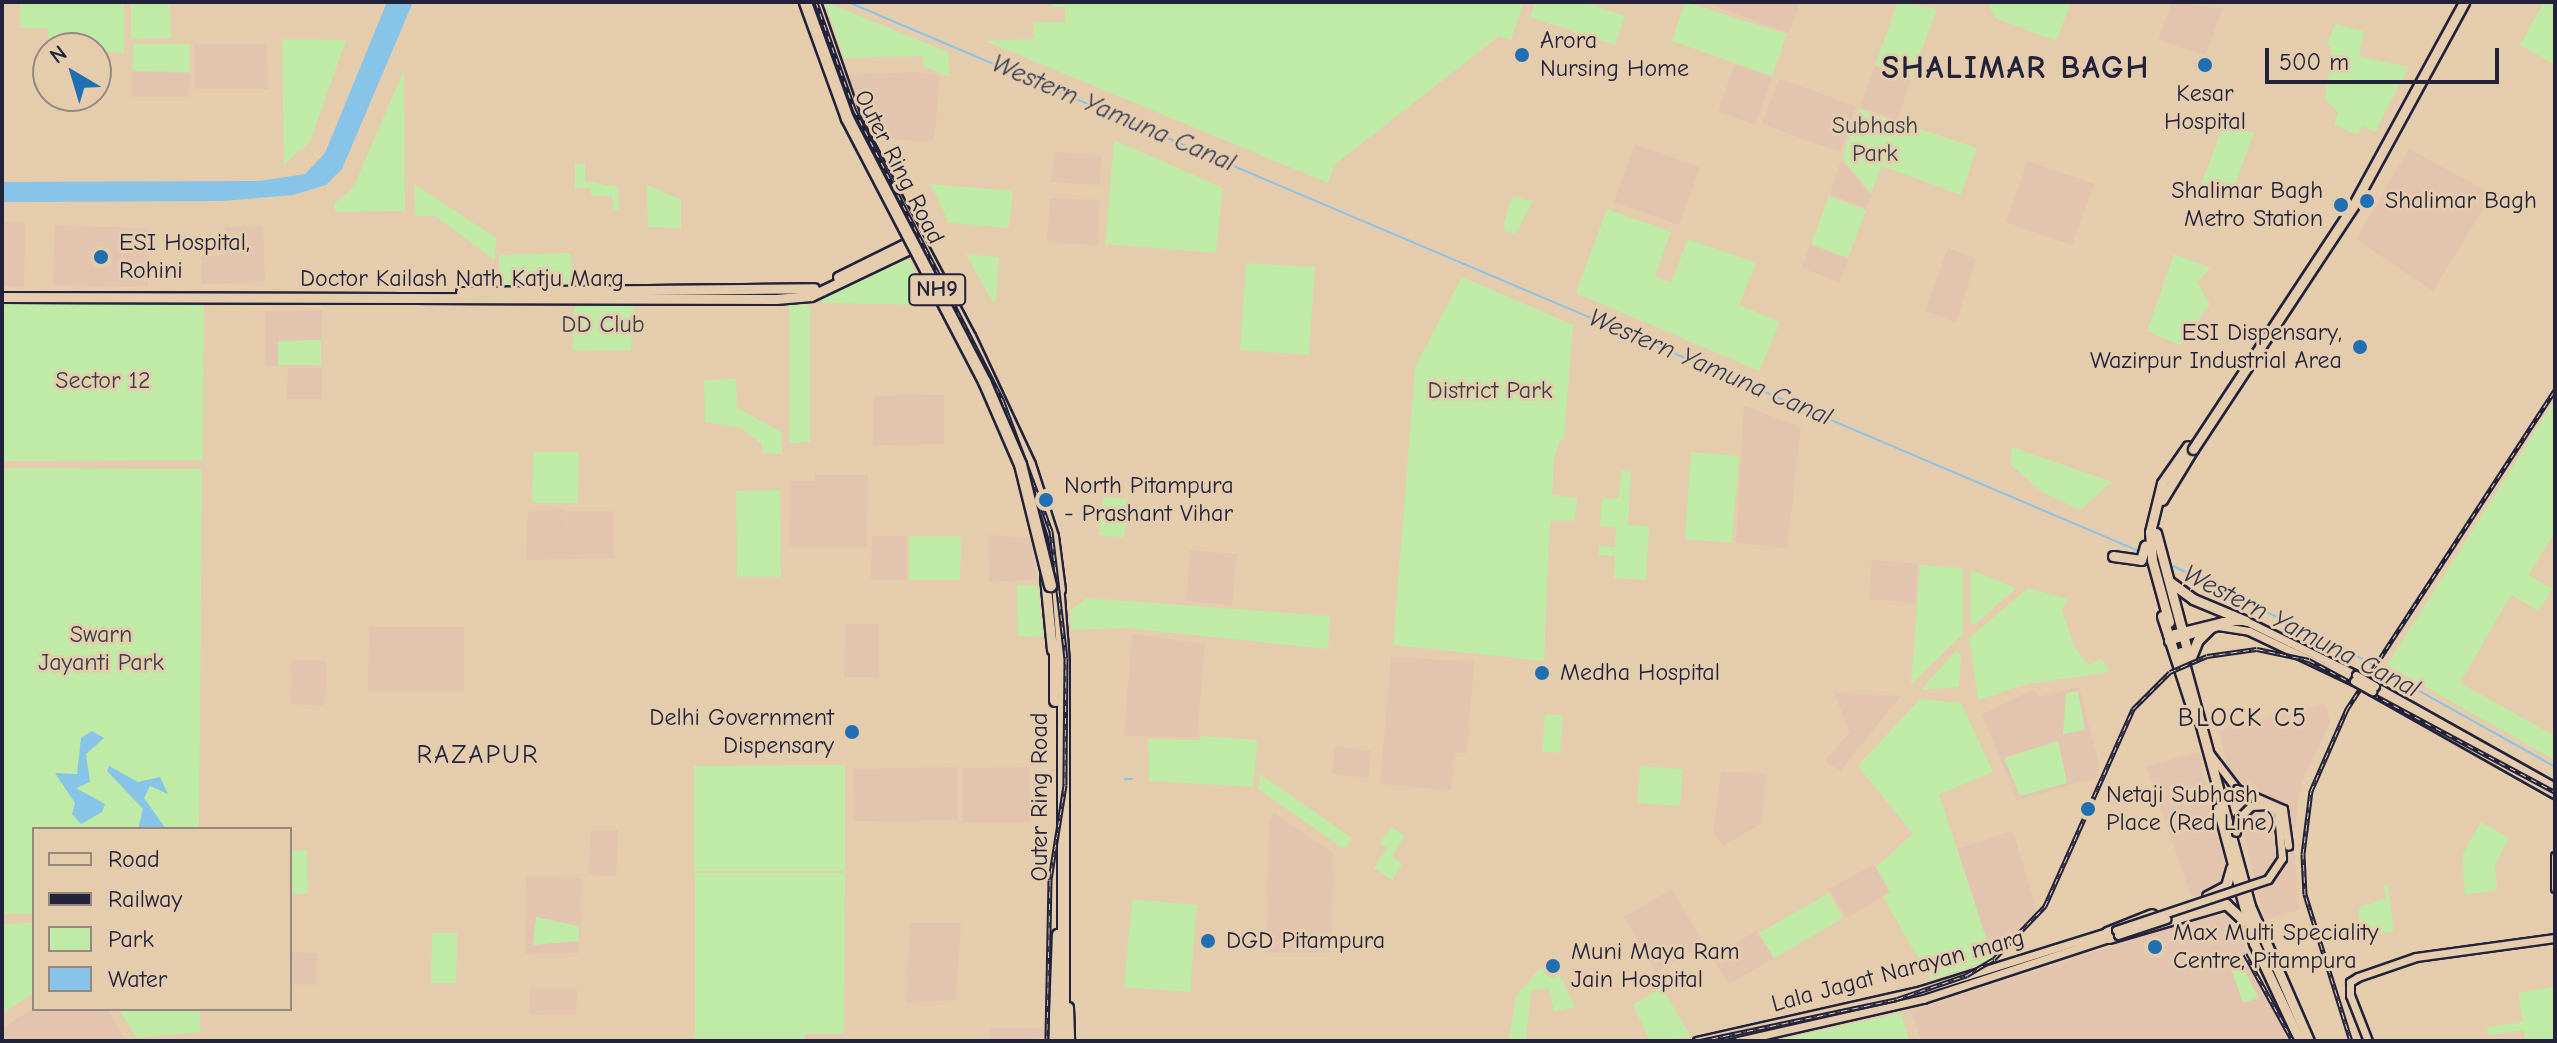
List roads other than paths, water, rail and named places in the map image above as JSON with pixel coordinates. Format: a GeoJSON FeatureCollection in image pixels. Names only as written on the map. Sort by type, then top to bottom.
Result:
{"type":"FeatureCollection","features":[{"type":"Feature","properties":{"kind":"highway","name":"Outer Ring Road"},"geometry":{"type":"LineString","coordinates":[[804,2],[847,118],[984,381],[1020,464],[1053,584]]}},
{"type":"Feature","properties":{"kind":"highway","name":"Outer Ring Road"},"geometry":{"type":"LineString","coordinates":[[814,2],[845,100],[1010,426],[1042,517],[1053,584],[1059,664],[1059,933]]}},
{"type":"Feature","properties":{"kind":"highway","name":"NH9"},"geometry":{"type":"LineString","coordinates":[[1059,933],[1062,1041]]}},
{"type":"Feature","properties":{"kind":"main road","name":"Outer Ring Road"},"geometry":{"type":"LineString","coordinates":[[804,2],[833,92],[948,295],[1011,421],[1040,492],[1062,601],[1059,664]]}},
{"type":"Feature","properties":{"kind":"main road","name":"Outer Ring Road"},"geometry":{"type":"LineString","coordinates":[[814,2],[846,98],[889,186],[910,245],[1000,426],[1027,495],[1046,582],[1059,664]]}},
{"type":"Feature","properties":{"kind":"main road"},"geometry":{"type":"LineString","coordinates":[[2191,448],[2350,204],[2458,2]]}},
{"type":"Feature","properties":{"kind":"main road"},"geometry":{"type":"LineString","coordinates":[[2309,1041],[2261,936],[2209,753],[2167,638],[2153,557],[2153,533],[2162,483],[2191,448],[2346,219],[2464,2]]}},
{"type":"Feature","properties":{"kind":"main road","name":"Doctor Kailash Nath Katju Marg"},"geometry":{"type":"LineString","coordinates":[[2,294],[785,292],[809,290],[845,277],[910,245]]}},
{"type":"Feature","properties":{"kind":"main road"},"geometry":{"type":"LineString","coordinates":[[938,300],[948,295]]}},
{"type":"Feature","properties":{"kind":"main road"},"geometry":{"type":"LineString","coordinates":[[1000,426],[1011,421]]}},
{"type":"Feature","properties":{"kind":"main road"},"geometry":{"type":"LineString","coordinates":[[1027,495],[1040,492]]}},
{"type":"Feature","properties":{"kind":"main road"},"geometry":{"type":"LineString","coordinates":[[2113,556],[2153,557]]}},
{"type":"Feature","properties":{"kind":"main road"},"geometry":{"type":"LineString","coordinates":[[2153,557],[2182,593],[2555,787]]}},
{"type":"Feature","properties":{"kind":"main road"},"geometry":{"type":"LineString","coordinates":[[2153,557],[2171,621]]}},
{"type":"Feature","properties":{"kind":"main road"},"geometry":{"type":"LineString","coordinates":[[2166,576],[2190,662],[2196,715]]}},
{"type":"Feature","properties":{"kind":"main road"},"geometry":{"type":"LineString","coordinates":[[2167,638],[2210,628],[2257,625],[2494,756],[2555,794]]}},
{"type":"Feature","properties":{"kind":"main road"},"geometry":{"type":"LineString","coordinates":[[2182,634],[2243,626]]}},
{"type":"Feature","properties":{"kind":"main road"},"geometry":{"type":"LineString","coordinates":[[2190,662],[2193,647],[2210,628]]}},
{"type":"Feature","properties":{"kind":"main road"},"geometry":{"type":"LineString","coordinates":[[2179,654],[2253,939]]}},
{"type":"Feature","properties":{"kind":"main road"},"geometry":{"type":"LineString","coordinates":[[2112,934],[2262,886],[2277,876],[2287,853],[2287,816],[2274,802],[2237,789],[2209,753]]}},
{"type":"Feature","properties":{"kind":"main road"},"geometry":{"type":"LineString","coordinates":[[2112,934],[2268,879],[2282,858],[2278,812],[2268,805],[2251,806],[2241,813],[2235,837]]}},
{"type":"Feature","properties":{"kind":"main road"},"geometry":{"type":"LineString","coordinates":[[2112,934],[2223,890],[2230,878],[2230,855]]}},
{"type":"Feature","properties":{"kind":"main road"},"geometry":{"type":"LineString","coordinates":[[2555,856],[2555,888]]}},
{"type":"Feature","properties":{"kind":"main road"},"geometry":{"type":"LineString","coordinates":[[2210,895],[2214,908]]}},
{"type":"Feature","properties":{"kind":"main road"},"geometry":{"type":"LineString","coordinates":[[2112,934],[2214,908],[2233,908],[2253,939],[2300,1041]]}},
{"type":"Feature","properties":{"kind":"main road"},"geometry":{"type":"LineString","coordinates":[[1059,933],[1067,948],[1068,1019],[1062,1041]]}},
{"type":"Feature","properties":{"kind":"main road","name":"Lala Jagat Narayan marg"},"geometry":{"type":"LineString","coordinates":[[1738,1041],[1964,982],[2112,934]]}},
{"type":"Feature","properties":{"kind":"main road"},"geometry":{"type":"LineString","coordinates":[[2370,1041],[2351,991],[2355,979],[2416,957],[2555,940]]}},
{"type":"Feature","properties":{"kind":"main road","name":"Lala Jagat Narayan marg"},"geometry":{"type":"LineString","coordinates":[[1697,1041],[1841,1014]]}},
{"type":"Feature","properties":{"kind":"water"},"geometry":{"type":"Polygon","coordinates":[[[387,2],[413,2],[342,169],[326,185],[293,195],[222,201],[2,202],[2,182],[260,181],[305,174],[325,153],[387,2]]]}},
{"type":"Feature","properties":{"kind":"water"},"geometry":{"type":"Polygon","coordinates":[[[92,731],[104,738],[86,754],[90,782],[76,788],[105,804],[102,812],[81,824],[72,814],[75,803],[55,773],[77,774],[81,738],[92,731]]]}},
{"type":"Feature","properties":{"kind":"water"},"geometry":{"type":"Polygon","coordinates":[[[109,766],[138,782],[160,777],[168,794],[150,786],[144,798],[165,827],[138,827],[143,809],[107,771],[109,766]]]}},
{"type":"Feature","properties":{"kind":"waterway","name":"Western Yamuna Canal"},"geometry":{"type":"LineString","coordinates":[[848,2],[2139,551]]}},
{"type":"Feature","properties":{"kind":"waterway","name":"Western Yamuna Canal"},"geometry":{"type":"LineString","coordinates":[[2167,563],[2355,655],[2555,767]]}},
{"type":"Feature","properties":{"kind":"waterway"},"geometry":{"type":"LineString","coordinates":[[1125,779],[1132,779]]}},
{"type":"Feature","properties":{"kind":"tunnel"},"geometry":{"type":"LineString","coordinates":[[2173,621],[2181,652]]}},
{"type":"Feature","properties":{"kind":"railway"},"geometry":{"type":"LineString","coordinates":[[816,2],[854,109],[1003,402],[1051,531],[1066,658],[1065,785],[1050,880],[1047,1041]]}},
{"type":"Feature","properties":{"kind":"railway"},"geometry":{"type":"LineString","coordinates":[[2351,1041],[2305,894],[2303,854],[2311,791],[2347,709],[2555,390]]}},
{"type":"Feature","properties":{"kind":"railway"},"geometry":{"type":"LineString","coordinates":[[1700,1041],[1897,999],[1967,975],[1994,959],[2045,906],[2133,709],[2170,672],[2207,656],[2257,649],[2309,660],[2555,792]]}},
{"type":"Feature","properties":{"kind":"railway"},"geometry":{"type":"LineString","coordinates":[[2245,954],[2293,1041]]}},
{"type":"Feature","properties":{"kind":"place","name":"Arora Nursing Home"},"geometry":{"type":"Point","coordinates":[1522,55]}},
{"type":"Feature","properties":{"kind":"place","name":"Kesar Hospital"},"geometry":{"type":"Point","coordinates":[2205,65]}},
{"type":"Feature","properties":{"kind":"place","name":"Shalimar Bagh"},"geometry":{"type":"Point","coordinates":[2367,201]}},
{"type":"Feature","properties":{"kind":"place","name":"Shalimar Bagh Metro Station"},"geometry":{"type":"Point","coordinates":[2341,205]}},
{"type":"Feature","properties":{"kind":"place","name":"ESI Hospital, Rohini"},"geometry":{"type":"Point","coordinates":[101,257]}},
{"type":"Feature","properties":{"kind":"place","name":"ESI Dispensary, Wazirpur Industrial Area"},"geometry":{"type":"Point","coordinates":[2360,347]}},
{"type":"Feature","properties":{"kind":"place","name":"North Pitampura - Prashant Vihar"},"geometry":{"type":"Point","coordinates":[1046,500]}},
{"type":"Feature","properties":{"kind":"place","name":"Medha Hospital"},"geometry":{"type":"Point","coordinates":[1542,673]}},
{"type":"Feature","properties":{"kind":"place","name":"Delhi Government Dispensary"},"geometry":{"type":"Point","coordinates":[852,732]}},
{"type":"Feature","properties":{"kind":"place","name":"Netaji Subhash Place (Red Line)"},"geometry":{"type":"Point","coordinates":[2088,809]}},
{"type":"Feature","properties":{"kind":"place","name":"DGD Pitampura"},"geometry":{"type":"Point","coordinates":[1208,941]}},
{"type":"Feature","properties":{"kind":"place","name":"Max Multi Speciality Centre, Pitampura"},"geometry":{"type":"Point","coordinates":[2155,947]}},
{"type":"Feature","properties":{"kind":"place","name":"Muni Maya Ram Jain Hospital"},"geometry":{"type":"Point","coordinates":[1553,966]}},
{"type":"Feature","properties":{"kind":"district","name":"SHALIMAR BAGH"},"geometry":{"type":"Point","coordinates":[2016,68]}},
{"type":"Feature","properties":{"kind":"district","name":"BLOCK C5"},"geometry":{"type":"Point","coordinates":[2243,719]}},
{"type":"Feature","properties":{"kind":"district","name":"RAZAPUR"},"geometry":{"type":"Point","coordinates":[478,756]}},
{"type":"Feature","properties":{"kind":"park label","name":"Subhash Park"},"geometry":{"type":"Point","coordinates":[1875,140]}},
{"type":"Feature","properties":{"kind":"park label","name":"DD Club"},"geometry":{"type":"Point","coordinates":[603,325]}},
{"type":"Feature","properties":{"kind":"park label","name":"Sector 12"},"geometry":{"type":"Point","coordinates":[103,381]}},
{"type":"Feature","properties":{"kind":"park label","name":"District Park"},"geometry":{"type":"Point","coordinates":[1490,391]}},
{"type":"Feature","properties":{"kind":"park label","name":"Swarn Jayanti Park"},"geometry":{"type":"Point","coordinates":[101,649]}}]}
